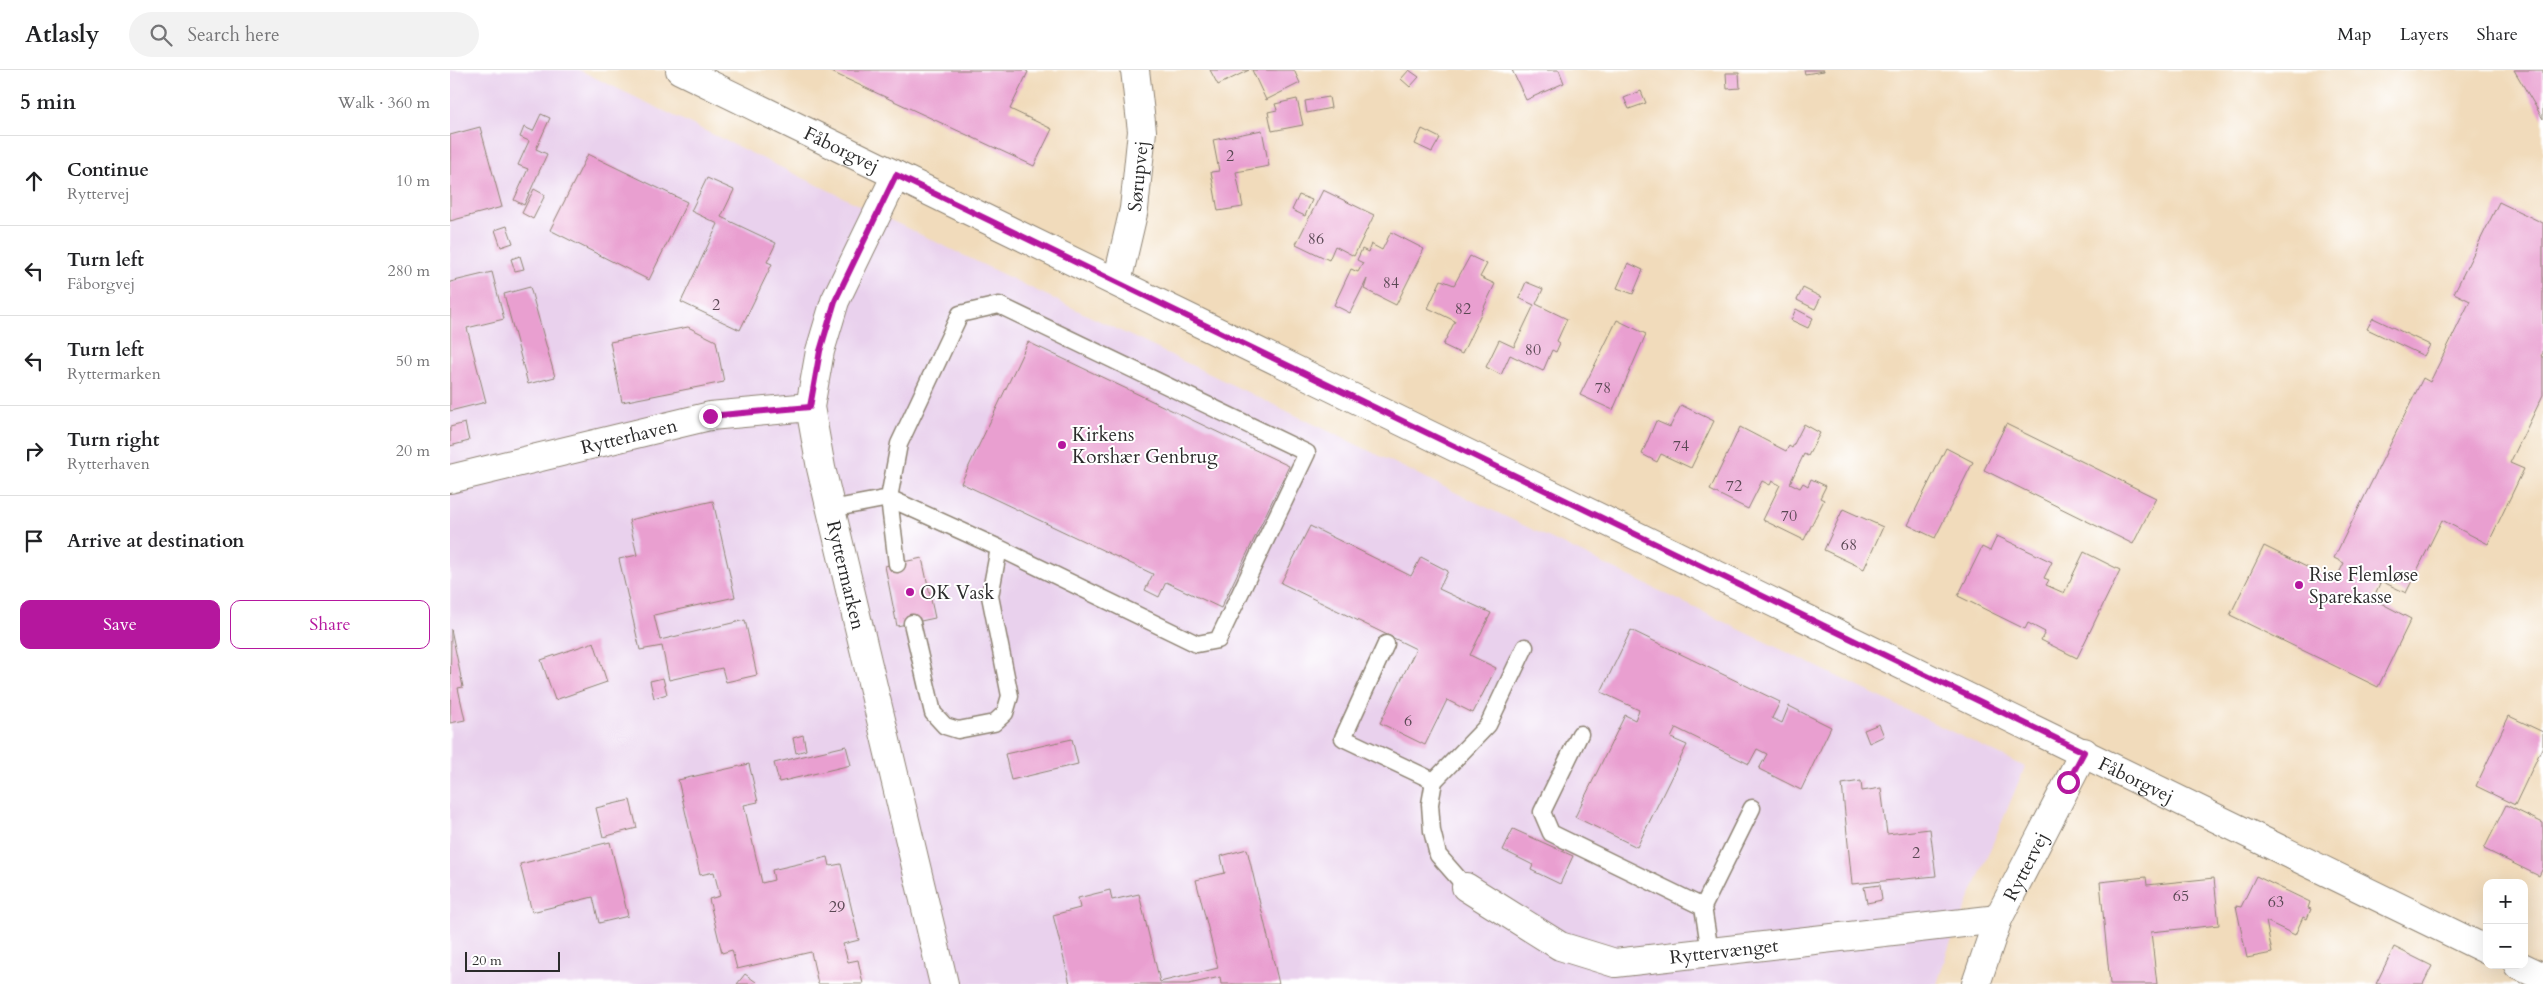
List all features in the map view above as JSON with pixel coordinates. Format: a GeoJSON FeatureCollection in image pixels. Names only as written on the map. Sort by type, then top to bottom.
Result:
{"type":"FeatureCollection","features":[{"type":"Feature","properties":{"kind":"street","name":"Fåborgvej"},"geometry":{"type":"LineString","coordinates":[[680,70],[2084,752],[2483,948]]}},
{"type":"Feature","properties":{"kind":"street","name":"Sørupvej"},"geometry":{"type":"LineString","coordinates":[[1117,282],[1134,209],[1142,131],[1135,70]]}},
{"type":"Feature","properties":{"kind":"street","name":"Ryttermarken"},"geometry":{"type":"LineString","coordinates":[[896,175],[835,301],[820,351],[810,407],[831,509],[944,984]]}},
{"type":"Feature","properties":{"kind":"street","name":"Rytterhaven"},"geometry":{"type":"LineString","coordinates":[[450,479],[710,416],[810,407]]}},
{"type":"Feature","properties":{"kind":"street","name":"Ryttervej"},"geometry":{"type":"LineString","coordinates":[[1976,984],[1998,919],[2084,752]]}},
{"type":"Feature","properties":{"kind":"street","name":"Ryttervænget"},"geometry":{"type":"LineString","coordinates":[[1466,887],[1560,946],[1615,963],[1998,919]]}},
{"type":"Feature","properties":{"kind":"street"},"geometry":{"type":"LineString","coordinates":[[2526,969],[2543,977]]}},
{"type":"Feature","properties":{"kind":"lane"},"geometry":{"type":"LineString","coordinates":[[831,509],[889,498],[999,548],[1197,644],[1218,640],[1307,453],[998,305],[960,314],[899,444],[889,498],[897,564]]}},
{"type":"Feature","properties":{"kind":"lane"},"geometry":{"type":"LineString","coordinates":[[912,623],[933,713],[945,726],[958,730],[994,723],[1005,713],[1010,696],[990,596],[999,548]]}},
{"type":"Feature","properties":{"kind":"lane"},"geometry":{"type":"LineString","coordinates":[[1386,644],[1343,738],[1434,781]]}},
{"type":"Feature","properties":{"kind":"lane"},"geometry":{"type":"LineString","coordinates":[[1466,887],[1438,855],[1432,831],[1430,804],[1434,781],[1488,725],[1525,647]]}},
{"type":"Feature","properties":{"kind":"lane"},"geometry":{"type":"LineString","coordinates":[[1580,734],[1542,812],[1551,833],[1703,907]]}},
{"type":"Feature","properties":{"kind":"lane"},"geometry":{"type":"LineString","coordinates":[[1710,952],[1703,907],[1752,808]]}},
{"type":"Feature","properties":{"kind":"shaded area"},"geometry":{"type":"Polygon","coordinates":[[[450,70],[579,70],[2025,767],[1949,947],[1937,984],[450,984],[450,70]]]}},
{"type":"Feature","properties":{"kind":"building"},"geometry":{"type":"Polygon","coordinates":[[[827,70],[1025,70],[1028,72],[1010,109],[1052,129],[1034,166],[827,70]]]}},
{"type":"Feature","properties":{"kind":"building"},"geometry":{"type":"Polygon","coordinates":[[[1210,70],[1249,70],[1218,85],[1210,70]]]}},
{"type":"Feature","properties":{"kind":"building"},"geometry":{"type":"Polygon","coordinates":[[[1252,70],[1294,70],[1300,83],[1266,100],[1252,70]]]}},
{"type":"Feature","properties":{"kind":"building"},"geometry":{"type":"Polygon","coordinates":[[[1409,70],[1419,77],[1410,87],[1401,79],[1409,70]]]}},
{"type":"Feature","properties":{"kind":"building"},"geometry":{"type":"Polygon","coordinates":[[[1512,70],[1559,70],[1564,83],[1526,100],[1512,70]]]}},
{"type":"Feature","properties":{"kind":"building"},"geometry":{"type":"Polygon","coordinates":[[[1804,70],[1824,70],[1824,71],[1805,74],[1804,70]]]}},
{"type":"Feature","properties":{"kind":"building"},"geometry":{"type":"Polygon","coordinates":[[[2514,70],[2543,70],[2543,119],[2514,70]]]}},
{"type":"Feature","properties":{"kind":"building"},"geometry":{"type":"Polygon","coordinates":[[[1726,73],[1739,73],[1740,88],[1727,89],[1726,73]]]}},
{"type":"Feature","properties":{"kind":"building"},"geometry":{"type":"Polygon","coordinates":[[[1641,91],[1646,103],[1629,109],[1624,98],[1641,91]]]}},
{"type":"Feature","properties":{"kind":"building"},"geometry":{"type":"Polygon","coordinates":[[[1329,97],[1331,108],[1307,113],[1305,101],[1329,97]]]}},
{"type":"Feature","properties":{"kind":"building"},"geometry":{"type":"Polygon","coordinates":[[[1297,99],[1303,125],[1272,131],[1268,112],[1277,110],[1275,104],[1297,99]]]}},
{"type":"Feature","properties":{"kind":"building"},"geometry":{"type":"Polygon","coordinates":[[[541,114],[550,118],[536,149],[547,154],[524,205],[514,200],[528,169],[518,165],[529,141],[520,137],[524,127],[533,131],[541,114]]]}},
{"type":"Feature","properties":{"kind":"building"},"geometry":{"type":"Polygon","coordinates":[[[480,127],[502,207],[450,221],[450,135],[480,127]]]}},
{"type":"Feature","properties":{"kind":"building"},"geometry":{"type":"Polygon","coordinates":[[[1422,129],[1440,138],[1432,152],[1415,144],[1422,129]]]}},
{"type":"Feature","properties":{"kind":"building"},"geometry":{"type":"Polygon","coordinates":[[[1262,130],[1269,166],[1236,172],[1243,207],[1218,211],[1211,172],[1219,171],[1213,140],[1262,130]]]}},
{"type":"Feature","properties":{"kind":"building"},"geometry":{"type":"Polygon","coordinates":[[[588,154],[687,202],[649,280],[550,230],[588,154]]]}},
{"type":"Feature","properties":{"kind":"building"},"geometry":{"type":"Polygon","coordinates":[[[707,178],[734,190],[721,217],[776,243],[767,262],[772,264],[740,330],[681,302],[718,224],[691,211],[707,178]]]}},
{"type":"Feature","properties":{"kind":"building"},"geometry":{"type":"Polygon","coordinates":[[[534,189],[545,195],[533,219],[522,213],[534,189]]]}},
{"type":"Feature","properties":{"kind":"building"},"geometry":{"type":"Polygon","coordinates":[[[1323,190],[1374,215],[1354,256],[1335,246],[1329,260],[1296,244],[1323,190]]]}},
{"type":"Feature","properties":{"kind":"building"},"geometry":{"type":"Polygon","coordinates":[[[1299,195],[1312,200],[1305,216],[1292,210],[1299,195]]]}},
{"type":"Feature","properties":{"kind":"building"},"geometry":{"type":"Polygon","coordinates":[[[2499,202],[2543,223],[2543,353],[2541,356],[2543,357],[2543,395],[2510,463],[2524,469],[2488,544],[2442,520],[2406,593],[2381,581],[2373,599],[2411,619],[2378,687],[2230,615],[2264,546],[2335,581],[2344,563],[2334,558],[2423,378],[2430,382],[2470,301],[2454,293],[2499,202]]]}},
{"type":"Feature","properties":{"kind":"building"},"geometry":{"type":"Polygon","coordinates":[[[507,226],[513,243],[501,247],[495,230],[507,226]]]}},
{"type":"Feature","properties":{"kind":"building"},"geometry":{"type":"Polygon","coordinates":[[[1391,232],[1424,249],[1396,305],[1364,289],[1367,279],[1350,313],[1334,305],[1351,269],[1358,272],[1363,263],[1357,260],[1362,249],[1368,252],[1371,244],[1382,250],[1391,232]]]}},
{"type":"Feature","properties":{"kind":"building"},"geometry":{"type":"Polygon","coordinates":[[[520,256],[524,269],[515,271],[511,259],[520,256]]]}},
{"type":"Feature","properties":{"kind":"building"},"geometry":{"type":"Polygon","coordinates":[[[1470,256],[1487,264],[1480,277],[1495,284],[1462,354],[1443,345],[1455,321],[1428,308],[1441,280],[1454,285],[1470,256]]]}},
{"type":"Feature","properties":{"kind":"building"},"geometry":{"type":"Polygon","coordinates":[[[1628,263],[1643,270],[1633,294],[1617,288],[1628,263]]]}},
{"type":"Feature","properties":{"kind":"building"},"geometry":{"type":"Polygon","coordinates":[[[492,272],[504,319],[467,328],[486,402],[450,411],[450,282],[492,272]]]}},
{"type":"Feature","properties":{"kind":"building"},"geometry":{"type":"Polygon","coordinates":[[[1526,282],[1543,289],[1536,304],[1567,319],[1557,341],[1560,343],[1556,352],[1552,350],[1543,371],[1510,355],[1501,375],[1486,367],[1499,340],[1514,347],[1534,305],[1519,298],[1526,282]]]}},
{"type":"Feature","properties":{"kind":"building"},"geometry":{"type":"Polygon","coordinates":[[[530,287],[555,377],[528,384],[504,294],[530,287]]]}},
{"type":"Feature","properties":{"kind":"building"},"geometry":{"type":"Polygon","coordinates":[[[1803,288],[1821,297],[1815,309],[1797,300],[1803,288]]]}},
{"type":"Feature","properties":{"kind":"building"},"geometry":{"type":"Polygon","coordinates":[[[1796,309],[1813,318],[1808,328],[1791,320],[1796,309]]]}},
{"type":"Feature","properties":{"kind":"building"},"geometry":{"type":"Polygon","coordinates":[[[2373,318],[2430,345],[2424,356],[2367,329],[2373,318]]]}},
{"type":"Feature","properties":{"kind":"building"},"geometry":{"type":"Polygon","coordinates":[[[1617,320],[1646,334],[1613,410],[1580,395],[1617,320]]]}},
{"type":"Feature","properties":{"kind":"building"},"geometry":{"type":"Polygon","coordinates":[[[688,327],[716,341],[724,382],[622,402],[610,342],[688,327]]]}},
{"type":"Feature","properties":{"kind":"building"},"geometry":{"type":"Polygon","coordinates":[[[1028,342],[1289,466],[1221,608],[1166,582],[1159,597],[1145,590],[1153,574],[961,483],[1028,342]]]}},
{"type":"Feature","properties":{"kind":"building"},"geometry":{"type":"Polygon","coordinates":[[[1681,405],[1714,421],[1691,468],[1661,454],[1657,462],[1642,454],[1656,421],[1670,427],[1681,405]]]}},
{"type":"Feature","properties":{"kind":"building"},"geometry":{"type":"Polygon","coordinates":[[[465,423],[469,441],[450,446],[450,427],[465,423]]]}},
{"type":"Feature","properties":{"kind":"building"},"geometry":{"type":"Polygon","coordinates":[[[1804,424],[1820,433],[1808,456],[1804,454],[1790,483],[1800,488],[1803,483],[1808,486],[1811,479],[1826,486],[1820,498],[1824,500],[1804,540],[1763,520],[1780,485],[1772,481],[1770,485],[1762,481],[1748,509],[1710,490],[1740,427],[1786,451],[1789,446],[1792,448],[1804,424]]]}},
{"type":"Feature","properties":{"kind":"building"},"geometry":{"type":"Polygon","coordinates":[[[2006,424],[2156,498],[2133,544],[1984,470],[2006,424]]]}},
{"type":"Feature","properties":{"kind":"building"},"geometry":{"type":"Polygon","coordinates":[[[1946,448],[1973,462],[1935,538],[1908,525],[1946,448]]]}},
{"type":"Feature","properties":{"kind":"building"},"geometry":{"type":"Polygon","coordinates":[[[713,501],[735,597],[654,615],[660,640],[745,620],[757,675],[726,682],[722,668],[669,680],[662,646],[640,650],[619,559],[637,555],[629,520],[713,501]]]}},
{"type":"Feature","properties":{"kind":"building"},"geometry":{"type":"Polygon","coordinates":[[[1843,509],[1883,527],[1864,569],[1824,550],[1843,509]]]}},
{"type":"Feature","properties":{"kind":"building"},"geometry":{"type":"Polygon","coordinates":[[[1310,526],[1411,576],[1421,557],[1448,571],[1439,589],[1491,613],[1470,655],[1496,668],[1473,713],[1447,700],[1425,745],[1380,723],[1416,649],[1281,583],[1310,526]]]}},
{"type":"Feature","properties":{"kind":"building"},"geometry":{"type":"Polygon","coordinates":[[[1997,536],[2052,562],[2044,578],[2049,580],[2046,585],[2064,593],[2084,552],[2120,570],[2077,658],[2041,640],[2045,632],[2028,623],[2025,629],[1958,596],[1982,547],[1990,551],[1997,536]]]}},
{"type":"Feature","properties":{"kind":"building","name":"OK Vask"},"geometry":{"type":"Polygon","coordinates":[[[922,558],[935,618],[897,626],[885,566],[922,558]]]}},
{"type":"Feature","properties":{"kind":"building"},"geometry":{"type":"Polygon","coordinates":[[[451,629],[463,687],[458,688],[465,720],[450,723],[451,629]]]}},
{"type":"Feature","properties":{"kind":"building"},"geometry":{"type":"Polygon","coordinates":[[[1631,630],[1780,702],[1772,718],[1782,723],[1789,706],[1831,727],[1801,790],[1759,769],[1767,754],[1757,749],[1749,764],[1676,728],[1671,738],[1687,745],[1637,847],[1575,817],[1625,715],[1635,720],[1639,710],[1601,692],[1631,630]]]}},
{"type":"Feature","properties":{"kind":"building"},"geometry":{"type":"Polygon","coordinates":[[[594,642],[607,682],[555,700],[541,660],[594,642]]]}},
{"type":"Feature","properties":{"kind":"building"},"geometry":{"type":"Polygon","coordinates":[[[663,678],[667,694],[654,698],[650,681],[663,678]]]}},
{"type":"Feature","properties":{"kind":"building"},"geometry":{"type":"Polygon","coordinates":[[[2509,716],[2543,732],[2543,746],[2515,805],[2476,786],[2509,716]]]}},
{"type":"Feature","properties":{"kind":"building"},"geometry":{"type":"Polygon","coordinates":[[[1879,724],[1884,736],[1869,743],[1864,730],[1879,724]]]}},
{"type":"Feature","properties":{"kind":"building"},"geometry":{"type":"Polygon","coordinates":[[[803,735],[806,750],[796,753],[793,738],[803,735]]]}},
{"type":"Feature","properties":{"kind":"building"},"geometry":{"type":"Polygon","coordinates":[[[1072,739],[1078,764],[1011,780],[1005,754],[1072,739]]]}},
{"type":"Feature","properties":{"kind":"building"},"geometry":{"type":"Polygon","coordinates":[[[846,746],[851,765],[779,782],[774,763],[846,746]]]}},
{"type":"Feature","properties":{"kind":"building"},"geometry":{"type":"Polygon","coordinates":[[[749,764],[758,802],[744,805],[762,883],[774,880],[772,870],[828,857],[830,866],[841,864],[859,940],[843,944],[848,962],[858,960],[863,984],[818,984],[811,952],[737,969],[732,950],[722,953],[709,899],[720,896],[714,872],[700,875],[678,780],[749,764]]]}},
{"type":"Feature","properties":{"kind":"building"},"geometry":{"type":"Polygon","coordinates":[[[1861,781],[1862,791],[1881,788],[1887,834],[1930,829],[1936,876],[1852,884],[1842,784],[1861,781]]]}},
{"type":"Feature","properties":{"kind":"building"},"geometry":{"type":"Polygon","coordinates":[[[630,800],[637,828],[603,837],[596,808],[630,800]]]}},
{"type":"Feature","properties":{"kind":"building"},"geometry":{"type":"Polygon","coordinates":[[[2506,805],[2543,823],[2543,868],[2539,876],[2484,849],[2506,805]]]}},
{"type":"Feature","properties":{"kind":"building"},"geometry":{"type":"Polygon","coordinates":[[[1513,829],[1573,856],[1560,884],[1531,870],[1533,865],[1503,850],[1513,829]]]}},
{"type":"Feature","properties":{"kind":"building"},"geometry":{"type":"Polygon","coordinates":[[[610,842],[628,916],[599,923],[593,897],[532,912],[520,864],[610,842]]]}},
{"type":"Feature","properties":{"kind":"building"},"geometry":{"type":"Polygon","coordinates":[[[1247,849],[1279,984],[1221,984],[1220,977],[1189,984],[1070,984],[1053,915],[1080,908],[1078,898],[1110,890],[1112,900],[1139,894],[1160,982],[1218,968],[1196,880],[1225,873],[1221,856],[1247,849]]]}},
{"type":"Feature","properties":{"kind":"building"},"geometry":{"type":"Polygon","coordinates":[[[2256,876],[2310,902],[2308,908],[2311,909],[2307,919],[2303,917],[2295,935],[2266,921],[2272,953],[2247,958],[2236,906],[2241,907],[2256,876]]]}},
{"type":"Feature","properties":{"kind":"building"},"geometry":{"type":"Polygon","coordinates":[[[2146,877],[2147,885],[2214,878],[2219,925],[2151,932],[2157,984],[2110,984],[2100,882],[2146,877]]]}},
{"type":"Feature","properties":{"kind":"building"},"geometry":{"type":"Polygon","coordinates":[[[1880,885],[1882,900],[1867,903],[1864,887],[1880,885]]]}},
{"type":"Feature","properties":{"kind":"building"},"geometry":{"type":"Polygon","coordinates":[[[2394,947],[2432,966],[2423,984],[2376,984],[2394,947]]]}},
{"type":"Feature","properties":{"kind":"building"},"geometry":{"type":"Polygon","coordinates":[[[745,974],[756,982],[754,984],[737,984],[745,974]]]}},
{"type":"Feature","properties":{"kind":"place","name":"Kirkens Korshær Genbrug"},"geometry":{"type":"Point","coordinates":[1062,445]}},
{"type":"Feature","properties":{"kind":"place","name":"Rise Flemløse Sparekasse"},"geometry":{"type":"Point","coordinates":[2299,585]}},
{"type":"Feature","properties":{"kind":"place","name":"OK Vask"},"geometry":{"type":"Point","coordinates":[910,592]}},
{"type":"Feature","properties":{"kind":"route"},"geometry":{"type":"LineString","coordinates":[[710,416],[810,407],[820,351],[835,301],[896,175],[2084,752],[2068,782]]}}]}
